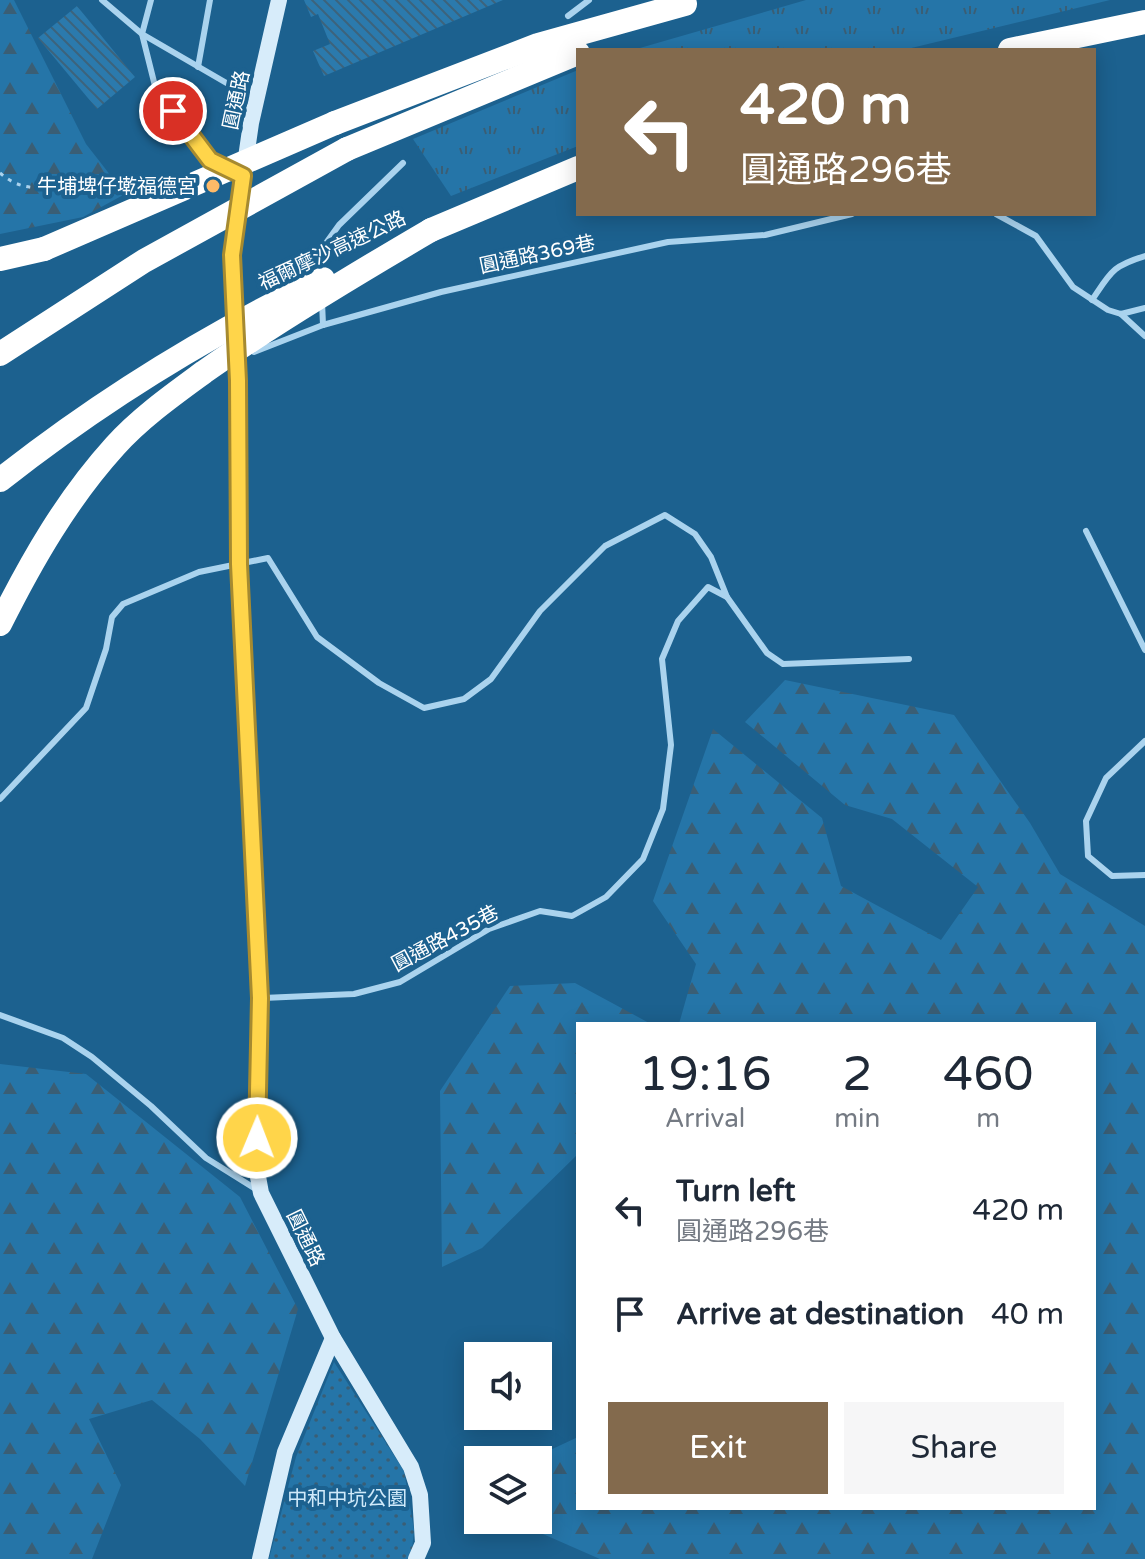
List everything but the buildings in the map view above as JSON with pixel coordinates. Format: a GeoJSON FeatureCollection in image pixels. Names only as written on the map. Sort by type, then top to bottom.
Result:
{"type":"FeatureCollection","features":[{"type":"Feature","properties":{"kind":"highway"},"geometry":{"type":"LineString","coordinates":[[588,48],[692,2]]}},
{"type":"Feature","properties":{"kind":"highway"},"geometry":{"type":"LineString","coordinates":[[0,259],[44,249],[335,123],[538,45],[692,2]]}},
{"type":"Feature","properties":{"kind":"highway"},"geometry":{"type":"LineString","coordinates":[[1020,48],[1145,22]]}},
{"type":"Feature","properties":{"kind":"highway"},"geometry":{"type":"LineString","coordinates":[[0,354],[144,261],[347,149],[576,54]]}},
{"type":"Feature","properties":{"kind":"highway","name":"福爾摩沙高速公路"},"geometry":{"type":"LineString","coordinates":[[0,480],[138,381],[204,340],[281,300],[431,230],[576,169]]}},
{"type":"Feature","properties":{"kind":"highway"},"geometry":{"type":"LineString","coordinates":[[0,624],[32,559],[66,508],[117,444],[176,393],[242,346],[431,230]]}},
{"type":"Feature","properties":{"kind":"street","name":"圓通路"},"geometry":{"type":"LineString","coordinates":[[279,0],[256,100],[232,255],[238,381],[239,564],[260,998],[256,1166],[261,1193],[333,1338],[411,1467],[420,1495],[423,1543],[416,1559]]}},
{"type":"Feature","properties":{"kind":"street"},"geometry":{"type":"LineString","coordinates":[[260,1559],[285,1452],[333,1338]]}},
{"type":"Feature","properties":{"kind":"lane"},"geometry":{"type":"LineString","coordinates":[[102,0],[142,34],[256,100]]}},
{"type":"Feature","properties":{"kind":"lane"},"geometry":{"type":"LineString","coordinates":[[151,0],[142,34],[155,86],[210,160],[243,176]]}},
{"type":"Feature","properties":{"kind":"lane"},"geometry":{"type":"LineString","coordinates":[[198,67],[210,0]]}},
{"type":"Feature","properties":{"kind":"lane"},"geometry":{"type":"LineString","coordinates":[[568,16],[589,0]]}},
{"type":"Feature","properties":{"kind":"lane"},"geometry":{"type":"LineString","coordinates":[[323,325],[321,250],[339,225],[403,163]]}},
{"type":"Feature","properties":{"kind":"lane","name":"圓通路369巷"},"geometry":{"type":"LineString","coordinates":[[235,359],[323,325],[441,292],[668,242],[765,235],[844,216]]}},
{"type":"Feature","properties":{"kind":"lane"},"geometry":{"type":"LineString","coordinates":[[1000,216],[1036,236],[1073,287],[1108,310],[1121,314],[1145,336]]}},
{"type":"Feature","properties":{"kind":"lane"},"geometry":{"type":"LineString","coordinates":[[1092,300],[1121,263],[1145,256]]}},
{"type":"Feature","properties":{"kind":"lane"},"geometry":{"type":"LineString","coordinates":[[1121,314],[1145,308]]}},
{"type":"Feature","properties":{"kind":"lane"},"geometry":{"type":"LineString","coordinates":[[0,799],[86,708],[106,649],[112,617],[123,604],[199,572],[268,558],[317,637],[379,683],[424,708],[464,699],[491,679],[540,611],[605,546],[665,515],[695,534],[711,557],[727,597],[767,653],[783,664],[909,659]]}},
{"type":"Feature","properties":{"kind":"lane"},"geometry":{"type":"LineString","coordinates":[[1086,531],[1145,650]]}},
{"type":"Feature","properties":{"kind":"lane","name":"圓通路435巷"},"geometry":{"type":"LineString","coordinates":[[260,998],[354,994],[400,982],[489,929],[540,911],[572,916],[606,897],[643,859],[663,809],[671,745],[662,659],[678,621],[708,587],[727,597]]}},
{"type":"Feature","properties":{"kind":"lane"},"geometry":{"type":"LineString","coordinates":[[1145,741],[1106,778],[1086,821],[1088,856],[1112,876],[1145,875]]}},
{"type":"Feature","properties":{"kind":"lane"},"geometry":{"type":"LineString","coordinates":[[0,1015],[63,1038],[92,1057],[151,1106],[206,1158],[261,1193]]}},
{"type":"Feature","properties":{"kind":"path"},"geometry":{"type":"LineString","coordinates":[[0,173],[14,185],[30,188],[47,188],[55,180],[63,181],[75,190],[92,192],[128,185],[135,198]]}},
{"type":"Feature","properties":{"kind":"green space"},"geometry":{"type":"Polygon","coordinates":[[[0,0],[14,0],[86,144],[125,194],[83,217],[0,234],[0,0]]]}},
{"type":"Feature","properties":{"kind":"green space"},"geometry":{"type":"Polygon","coordinates":[[[806,0],[1110,0],[911,48],[640,48],[806,0]]]}},
{"type":"Feature","properties":{"kind":"green space"},"geometry":{"type":"Polygon","coordinates":[[[576,71],[576,147],[451,196],[413,139],[576,71]]]}},
{"type":"Feature","properties":{"kind":"green space"},"geometry":{"type":"Polygon","coordinates":[[[785,680],[954,715],[1030,823],[1060,874],[1145,926],[1145,1559],[600,1559],[543,1534],[552,1534],[552,1449],[576,1438],[576,1510],[1096,1510],[1096,1022],[680,1022],[696,964],[653,901],[713,729],[822,818],[841,886],[941,940],[978,887],[892,819],[845,805],[745,722],[785,680]]]}},
{"type":"Feature","properties":{"kind":"green space"},"geometry":{"type":"Polygon","coordinates":[[[575,983],[647,1022],[576,1022],[576,1156],[482,1248],[442,1267],[440,1091],[510,986],[575,983]]]}},
{"type":"Feature","properties":{"kind":"green space"},"geometry":{"type":"Polygon","coordinates":[[[0,1064],[86,1074],[240,1197],[298,1309],[245,1486],[200,1439],[152,1400],[89,1419],[121,1485],[92,1559],[0,1559],[0,1064]]]}},
{"type":"Feature","properties":{"kind":"green space","name":"中和中坑公園"},"geometry":{"type":"Polygon","coordinates":[[[334,1362],[404,1471],[414,1530],[411,1559],[269,1559],[296,1457],[334,1362]]]}},
{"type":"Feature","properties":{"kind":"place","name":"牛埔埤仔墘福德宮"},"geometry":{"type":"Point","coordinates":[213,186]}},
{"type":"Feature","properties":{"kind":"route"},"geometry":{"type":"LineString","coordinates":[[173,111],[210,160],[243,176],[232,255],[238,381],[239,564],[260,998],[257,1138]]}}]}
